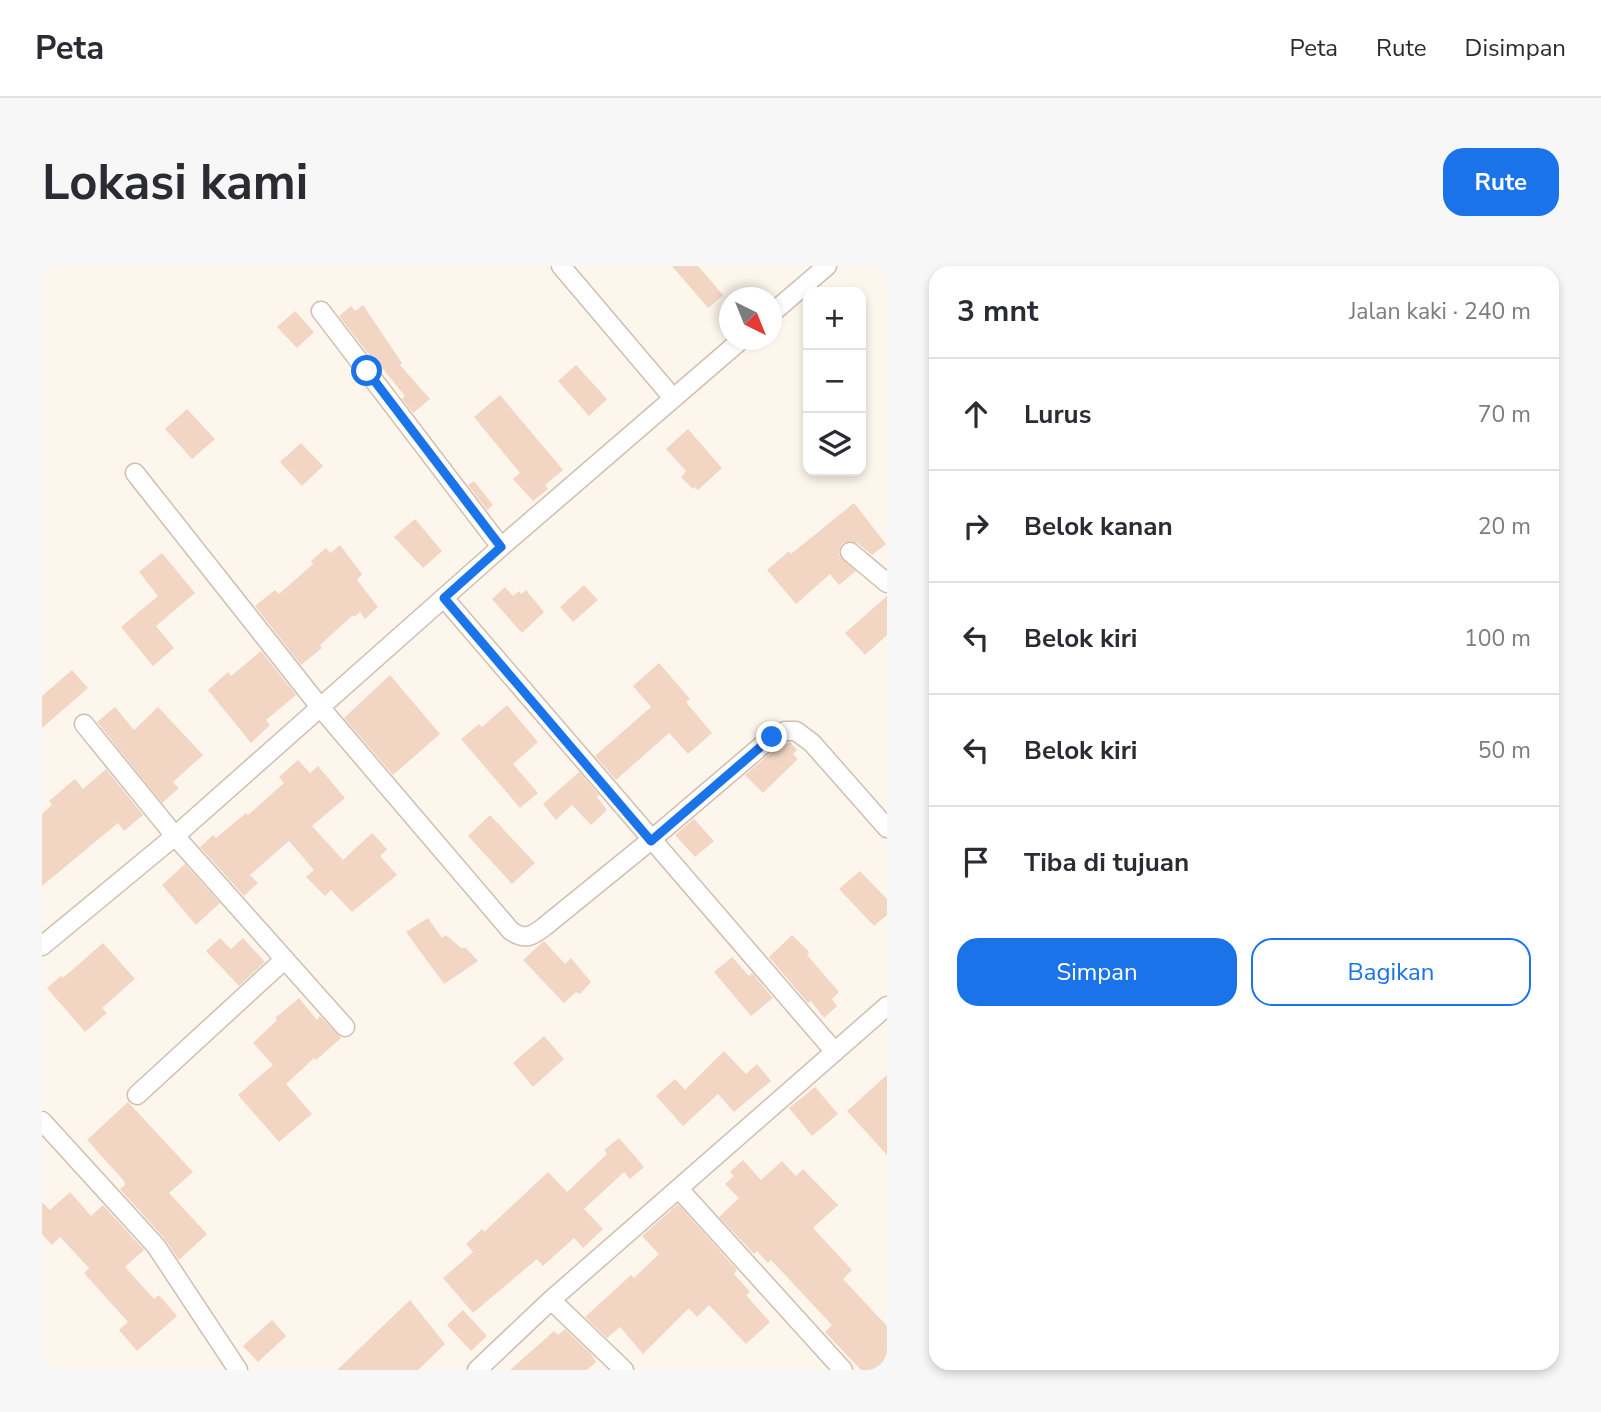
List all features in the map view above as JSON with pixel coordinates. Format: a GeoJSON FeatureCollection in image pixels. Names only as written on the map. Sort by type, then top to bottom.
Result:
{"type":"FeatureCollection","features":[{"type":"Feature","properties":{"kind":"street"},"geometry":{"type":"LineString","coordinates":[[561,266],[673,398]]}},
{"type":"Feature","properties":{"kind":"street"},"geometry":{"type":"LineString","coordinates":[[782,304],[827,266]]}},
{"type":"Feature","properties":{"kind":"street"},"geometry":{"type":"LineString","coordinates":[[321,311],[501,547]]}},
{"type":"Feature","properties":{"kind":"street"},"geometry":{"type":"LineString","coordinates":[[42,946],[175,836],[501,547],[729,350]]}},
{"type":"Feature","properties":{"kind":"street"},"geometry":{"type":"LineString","coordinates":[[135,473],[320,707],[511,932],[522,937],[532,936],[651,841],[772,737],[785,731],[796,731],[812,743],[887,828]]}},
{"type":"Feature","properties":{"kind":"street"},"geometry":{"type":"LineString","coordinates":[[850,552],[887,583]]}},
{"type":"Feature","properties":{"kind":"street"},"geometry":{"type":"LineString","coordinates":[[444,598],[835,1052]]}},
{"type":"Feature","properties":{"kind":"street"},"geometry":{"type":"LineString","coordinates":[[84,724],[175,836],[345,1027]]}},
{"type":"Feature","properties":{"kind":"street"},"geometry":{"type":"LineString","coordinates":[[137,1095],[284,960]]}},
{"type":"Feature","properties":{"kind":"street"},"geometry":{"type":"LineString","coordinates":[[479,1370],[551,1300],[887,1006]]}},
{"type":"Feature","properties":{"kind":"street"},"geometry":{"type":"LineString","coordinates":[[42,1121],[156,1245],[238,1370]]}},
{"type":"Feature","properties":{"kind":"street"},"geometry":{"type":"LineString","coordinates":[[679,1189],[843,1370]]}},
{"type":"Feature","properties":{"kind":"street"},"geometry":{"type":"LineString","coordinates":[[551,1300],[624,1370]]}},
{"type":"Feature","properties":{"kind":"building"},"geometry":{"type":"Polygon","coordinates":[[[672,266],[698,266],[719,290],[719,298],[708,308],[672,266]]]}},
{"type":"Feature","properties":{"kind":"building"},"geometry":{"type":"Polygon","coordinates":[[[363,305],[402,363],[400,365],[430,399],[413,413],[402,399],[405,396],[339,316],[351,306],[355,311],[363,305]]]}},
{"type":"Feature","properties":{"kind":"building"},"geometry":{"type":"Polygon","coordinates":[[[295,311],[314,332],[297,348],[277,327],[295,311]]]}},
{"type":"Feature","properties":{"kind":"building"},"geometry":{"type":"Polygon","coordinates":[[[576,365],[607,399],[589,416],[558,381],[576,365]]]}},
{"type":"Feature","properties":{"kind":"building"},"geometry":{"type":"Polygon","coordinates":[[[500,395],[563,470],[545,485],[548,489],[533,501],[513,479],[520,473],[474,417],[500,395]]]}},
{"type":"Feature","properties":{"kind":"building"},"geometry":{"type":"Polygon","coordinates":[[[187,409],[215,439],[192,459],[165,429],[187,409]]]}},
{"type":"Feature","properties":{"kind":"building"},"geometry":{"type":"Polygon","coordinates":[[[688,429],[722,468],[698,490],[695,487],[693,489],[681,477],[686,471],[666,449],[688,429]]]}},
{"type":"Feature","properties":{"kind":"building"},"geometry":{"type":"Polygon","coordinates":[[[301,443],[323,466],[302,486],[280,462],[301,443]]]}},
{"type":"Feature","properties":{"kind":"building"},"geometry":{"type":"Polygon","coordinates":[[[474,481],[493,505],[487,510],[468,485],[474,481]]]}},
{"type":"Feature","properties":{"kind":"building"},"geometry":{"type":"Polygon","coordinates":[[[854,503],[886,544],[872,555],[857,543],[845,542],[841,545],[839,555],[856,571],[839,585],[830,574],[796,604],[767,570],[854,503]]]}},
{"type":"Feature","properties":{"kind":"building"},"geometry":{"type":"Polygon","coordinates":[[[415,519],[442,551],[423,568],[394,537],[415,519]]]}},
{"type":"Feature","properties":{"kind":"building"},"geometry":{"type":"Polygon","coordinates":[[[340,545],[362,574],[357,580],[378,607],[365,619],[360,612],[354,617],[353,615],[320,645],[322,648],[301,665],[255,606],[275,590],[279,594],[313,564],[311,561],[326,548],[330,553],[340,545]]]}},
{"type":"Feature","properties":{"kind":"building"},"geometry":{"type":"Polygon","coordinates":[[[162,553],[195,593],[156,626],[174,648],[153,666],[121,627],[158,596],[139,572],[162,553]]]}},
{"type":"Feature","properties":{"kind":"building"},"geometry":{"type":"Polygon","coordinates":[[[584,585],[598,600],[573,622],[560,607],[584,585]]]}},
{"type":"Feature","properties":{"kind":"building"},"geometry":{"type":"Polygon","coordinates":[[[505,587],[513,596],[526,590],[544,612],[522,633],[492,599],[505,587]]]}},
{"type":"Feature","properties":{"kind":"building"},"geometry":{"type":"Polygon","coordinates":[[[887,596],[887,635],[865,655],[845,633],[887,596]]]}},
{"type":"Feature","properties":{"kind":"building"},"geometry":{"type":"Polygon","coordinates":[[[261,651],[296,695],[266,720],[270,725],[251,743],[208,690],[228,672],[231,676],[261,651]]]}},
{"type":"Feature","properties":{"kind":"building"},"geometry":{"type":"Polygon","coordinates":[[[659,663],[690,699],[686,702],[712,733],[688,754],[669,733],[616,780],[595,756],[651,707],[633,686],[659,663]]]}},
{"type":"Feature","properties":{"kind":"building"},"geometry":{"type":"Polygon","coordinates":[[[72,670],[88,688],[42,728],[42,696],[72,670]]]}},
{"type":"Feature","properties":{"kind":"building"},"geometry":{"type":"Polygon","coordinates":[[[390,675],[440,734],[393,775],[344,718],[390,675]]]}},
{"type":"Feature","properties":{"kind":"building"},"geometry":{"type":"Polygon","coordinates":[[[507,705],[538,742],[513,764],[538,793],[520,808],[461,739],[479,724],[482,727],[507,705]]]}},
{"type":"Feature","properties":{"kind":"building"},"geometry":{"type":"Polygon","coordinates":[[[115,707],[134,730],[158,707],[203,755],[173,782],[179,788],[162,803],[97,722],[115,707]]]}},
{"type":"Feature","properties":{"kind":"building"},"geometry":{"type":"Polygon","coordinates":[[[790,742],[797,750],[793,754],[798,759],[763,793],[745,775],[778,747],[790,742]]]}},
{"type":"Feature","properties":{"kind":"building"},"geometry":{"type":"Polygon","coordinates":[[[298,760],[310,773],[318,766],[345,798],[312,826],[343,860],[372,833],[387,849],[380,856],[397,875],[352,912],[331,890],[325,896],[306,877],[314,870],[289,841],[250,875],[258,883],[244,896],[200,847],[213,835],[216,838],[246,813],[248,815],[284,783],[279,777],[298,760]]]}},
{"type":"Feature","properties":{"kind":"building"},"geometry":{"type":"Polygon","coordinates":[[[106,769],[143,815],[124,831],[118,823],[42,886],[42,814],[52,805],[49,801],[75,779],[83,789],[106,769]]]}},
{"type":"Feature","properties":{"kind":"building"},"geometry":{"type":"Polygon","coordinates":[[[579,772],[599,795],[597,797],[607,810],[591,825],[572,805],[556,820],[543,804],[579,772]]]}},
{"type":"Feature","properties":{"kind":"building"},"geometry":{"type":"Polygon","coordinates":[[[490,815],[535,863],[512,884],[468,836],[490,815]]]}},
{"type":"Feature","properties":{"kind":"building"},"geometry":{"type":"Polygon","coordinates":[[[694,819],[714,841],[695,857],[675,835],[694,819]]]}},
{"type":"Feature","properties":{"kind":"building"},"geometry":{"type":"Polygon","coordinates":[[[185,864],[220,903],[196,925],[162,885],[185,864]]]}},
{"type":"Feature","properties":{"kind":"building"},"geometry":{"type":"Polygon","coordinates":[[[860,871],[887,899],[887,915],[874,926],[839,889],[860,871]]]}},
{"type":"Feature","properties":{"kind":"building"},"geometry":{"type":"Polygon","coordinates":[[[428,918],[442,938],[446,935],[461,948],[466,948],[478,961],[444,984],[406,932],[428,918]]]}},
{"type":"Feature","properties":{"kind":"building"},"geometry":{"type":"Polygon","coordinates":[[[792,935],[809,952],[807,955],[839,992],[832,999],[837,1006],[824,1018],[769,957],[792,935]]]}},
{"type":"Feature","properties":{"kind":"building"},"geometry":{"type":"Polygon","coordinates":[[[220,938],[231,949],[243,938],[265,962],[239,986],[206,951],[220,938]]]}},
{"type":"Feature","properties":{"kind":"building"},"geometry":{"type":"Polygon","coordinates":[[[544,941],[565,964],[571,958],[591,982],[580,994],[576,992],[564,1003],[523,960],[544,941]]]}},
{"type":"Feature","properties":{"kind":"building"},"geometry":{"type":"Polygon","coordinates":[[[103,943],[135,979],[102,1008],[107,1013],[85,1032],[47,988],[61,976],[63,978],[103,943]]]}},
{"type":"Feature","properties":{"kind":"building"},"geometry":{"type":"Polygon","coordinates":[[[732,957],[749,976],[752,973],[773,998],[751,1016],[714,972],[732,957]]]}},
{"type":"Feature","properties":{"kind":"building"},"geometry":{"type":"Polygon","coordinates":[[[299,998],[317,1020],[320,1016],[341,1038],[286,1084],[312,1114],[279,1142],[238,1095],[273,1065],[253,1043],[277,1020],[275,1018],[299,998]]]}},
{"type":"Feature","properties":{"kind":"building"},"geometry":{"type":"Polygon","coordinates":[[[544,1036],[564,1059],[533,1087],[513,1063],[544,1036]]]}},
{"type":"Feature","properties":{"kind":"building"},"geometry":{"type":"Polygon","coordinates":[[[724,1051],[746,1074],[757,1064],[771,1081],[734,1112],[718,1094],[683,1126],[656,1096],[675,1079],[685,1090],[724,1051]]]}},
{"type":"Feature","properties":{"kind":"building"},"geometry":{"type":"Polygon","coordinates":[[[887,1075],[887,1155],[847,1111],[887,1075]]]}},
{"type":"Feature","properties":{"kind":"building"},"geometry":{"type":"Polygon","coordinates":[[[815,1087],[838,1114],[812,1136],[789,1108],[815,1087]]]}},
{"type":"Feature","properties":{"kind":"building"},"geometry":{"type":"Polygon","coordinates":[[[128,1102],[193,1172],[169,1193],[207,1234],[179,1260],[164,1238],[120,1189],[125,1185],[124,1181],[87,1140],[128,1102]]]}},
{"type":"Feature","properties":{"kind":"building"},"geometry":{"type":"Polygon","coordinates":[[[619,1138],[644,1167],[630,1179],[624,1172],[584,1209],[603,1229],[583,1248],[574,1238],[543,1266],[537,1259],[473,1313],[443,1278],[473,1252],[466,1244],[482,1229],[484,1232],[548,1172],[567,1192],[607,1154],[604,1150],[619,1138]]]}},
{"type":"Feature","properties":{"kind":"building"},"geometry":{"type":"Polygon","coordinates":[[[743,1160],[761,1180],[782,1161],[796,1176],[803,1169],[838,1205],[813,1228],[852,1270],[843,1279],[887,1326],[887,1370],[861,1370],[825,1332],[832,1325],[771,1260],[768,1263],[757,1251],[754,1254],[719,1217],[739,1198],[725,1184],[734,1176],[730,1172],[743,1160]]]}},
{"type":"Feature","properties":{"kind":"building"},"geometry":{"type":"Polygon","coordinates":[[[70,1192],[91,1216],[103,1205],[144,1250],[125,1267],[154,1299],[159,1295],[177,1316],[137,1351],[119,1330],[128,1322],[84,1273],[89,1268],[60,1237],[52,1245],[42,1234],[42,1202],[50,1210],[70,1192]]]}},
{"type":"Feature","properties":{"kind":"building"},"geometry":{"type":"Polygon","coordinates":[[[678,1204],[737,1270],[734,1274],[750,1292],[746,1295],[770,1322],[746,1344],[709,1305],[697,1317],[689,1308],[643,1354],[620,1327],[607,1338],[585,1317],[631,1275],[634,1278],[659,1254],[642,1236],[678,1204]]]}},
{"type":"Feature","properties":{"kind":"building"},"geometry":{"type":"Polygon","coordinates":[[[410,1300],[445,1344],[418,1370],[337,1370],[410,1300]]]}},
{"type":"Feature","properties":{"kind":"building"},"geometry":{"type":"Polygon","coordinates":[[[463,1310],[487,1336],[471,1351],[447,1325],[463,1310]]]}},
{"type":"Feature","properties":{"kind":"building"},"geometry":{"type":"Polygon","coordinates":[[[272,1320],[286,1336],[258,1362],[243,1346],[272,1320]]]}},
{"type":"Feature","properties":{"kind":"building"},"geometry":{"type":"Polygon","coordinates":[[[565,1329],[596,1362],[587,1370],[510,1370],[554,1331],[558,1335],[565,1329]]]}},
{"type":"Feature","properties":{"kind":"route"},"geometry":{"type":"LineString","coordinates":[[367,371],[501,547],[444,598],[651,841],[772,737]]}}]}
